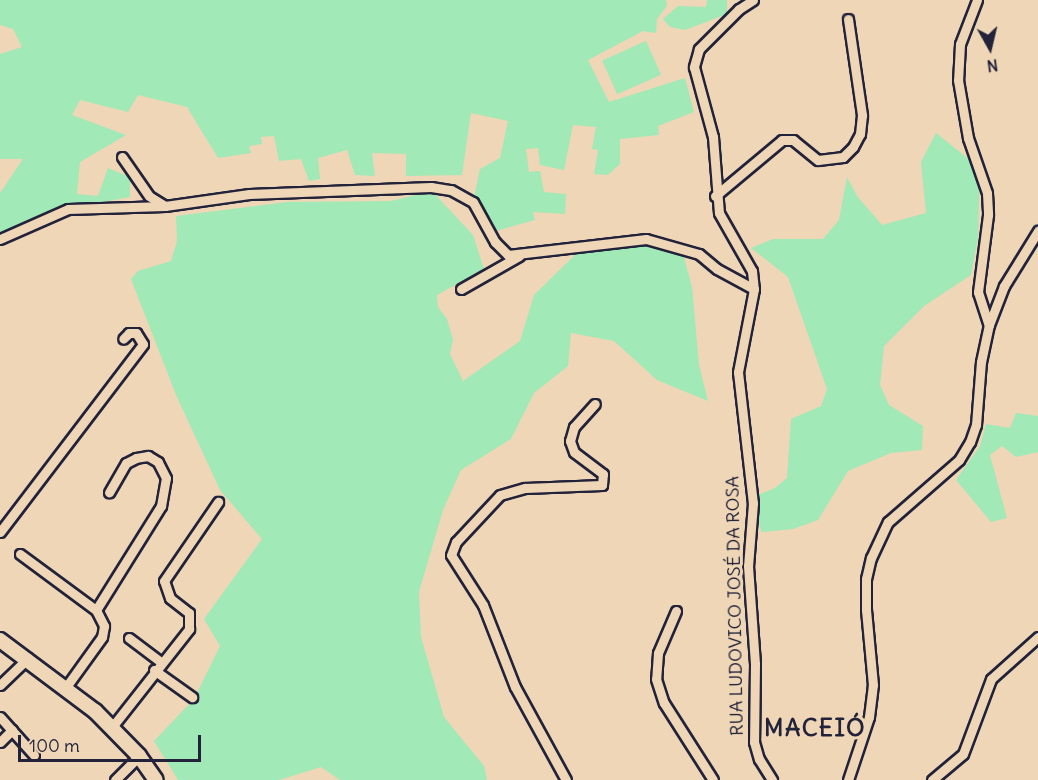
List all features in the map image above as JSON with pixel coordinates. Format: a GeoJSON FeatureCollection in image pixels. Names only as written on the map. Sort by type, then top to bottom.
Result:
{"type":"FeatureCollection","features":[{"type":"Feature","properties":{"kind":"main road"},"geometry":{"type":"LineString","coordinates":[[0,640],[66,687],[112,727],[139,756],[156,780]]}},
{"type":"Feature","properties":{"kind":"street","name":"RUA LUDOVICO JOSÉ DA ROSA"},"geometry":{"type":"LineString","coordinates":[[753,0],[739,9],[695,57],[699,95],[713,137],[715,196],[720,213],[746,255],[754,289],[738,372],[753,503],[748,575],[755,664],[754,742],[759,759],[772,780]]}},
{"type":"Feature","properties":{"kind":"street"},"geometry":{"type":"LineString","coordinates":[[977,0],[960,44],[958,80],[968,138],[987,193],[988,215],[978,292],[989,325]]}},
{"type":"Feature","properties":{"kind":"street"},"geometry":{"type":"LineString","coordinates":[[715,196],[782,140],[793,140],[808,154],[831,161],[843,157],[853,147],[860,134],[862,115],[848,19]]}},
{"type":"Feature","properties":{"kind":"street"},"geometry":{"type":"LineString","coordinates":[[122,156],[149,196],[165,206]]}},
{"type":"Feature","properties":{"kind":"street"},"geometry":{"type":"LineString","coordinates":[[0,239],[68,209],[165,206],[249,194],[431,187],[452,190],[473,202],[501,250],[519,256]]}},
{"type":"Feature","properties":{"kind":"street"},"geometry":{"type":"LineString","coordinates":[[848,780],[869,717],[873,685],[866,610],[866,579],[871,558],[888,522],[959,460],[970,442],[976,425],[989,325],[1004,286],[1038,231]]}},
{"type":"Feature","properties":{"kind":"street"},"geometry":{"type":"LineString","coordinates":[[461,289],[519,256],[604,241],[646,239],[674,244],[699,255],[717,269],[754,289]]}},
{"type":"Feature","properties":{"kind":"street"},"geometry":{"type":"LineString","coordinates":[[0,531],[142,344],[136,333],[129,333],[123,339]]}},
{"type":"Feature","properties":{"kind":"street"},"geometry":{"type":"LineString","coordinates":[[566,780],[515,687],[483,605],[451,555],[456,542],[500,495],[525,488],[602,485],[603,474],[574,452],[570,441],[574,427],[595,404]]}},
{"type":"Feature","properties":{"kind":"street"},"geometry":{"type":"LineString","coordinates":[[96,610],[161,506],[166,478],[158,462],[148,456],[136,458],[126,463],[109,492]]}},
{"type":"Feature","properties":{"kind":"street"},"geometry":{"type":"LineString","coordinates":[[112,727],[160,661],[189,629],[190,620],[185,607],[170,598],[164,581],[218,502]]}},
{"type":"Feature","properties":{"kind":"street"},"geometry":{"type":"LineString","coordinates":[[20,554],[96,610],[104,632],[66,687]]}},
{"type":"Feature","properties":{"kind":"street"},"geometry":{"type":"LineString","coordinates":[[676,611],[658,653],[656,679],[664,703],[713,780]]}},
{"type":"Feature","properties":{"kind":"street"},"geometry":{"type":"LineString","coordinates":[[932,780],[963,754],[991,679],[1038,637]]}},
{"type":"Feature","properties":{"kind":"street"},"geometry":{"type":"LineString","coordinates":[[129,638],[160,661]]}},
{"type":"Feature","properties":{"kind":"street"},"geometry":{"type":"LineString","coordinates":[[0,685],[28,658]]}},
{"type":"Feature","properties":{"kind":"street"},"geometry":{"type":"LineString","coordinates":[[154,670],[192,697]]}},
{"type":"Feature","properties":{"kind":"street"},"geometry":{"type":"LineString","coordinates":[[0,717],[34,755]]}},
{"type":"Feature","properties":{"kind":"street"},"geometry":{"type":"LineString","coordinates":[[0,742],[12,730]]}},
{"type":"Feature","properties":{"kind":"street"},"geometry":{"type":"LineString","coordinates":[[116,780],[139,756]]}},
{"type":"Feature","properties":{"kind":"green space"},"geometry":{"type":"Polygon","coordinates":[[[0,0],[666,0],[667,6],[657,19],[656,33],[643,31],[588,60],[609,102],[685,78],[694,112],[658,126],[659,135],[620,139],[620,164],[608,175],[594,174],[598,150],[592,149],[596,127],[573,125],[564,170],[540,165],[538,148],[526,149],[529,172],[540,171],[544,192],[566,194],[565,214],[533,212],[535,220],[496,231],[474,197],[480,169],[500,158],[508,121],[471,113],[462,175],[406,176],[406,154],[372,153],[375,176],[355,175],[347,150],[318,158],[320,179],[309,181],[301,159],[279,161],[274,136],[261,137],[262,144],[249,146],[251,153],[218,158],[187,107],[138,95],[128,112],[80,100],[72,115],[126,135],[80,162],[77,194],[98,196],[108,168],[130,177],[130,197],[45,213],[0,234],[0,193],[23,159],[0,159],[0,54],[22,47],[13,29],[0,25],[0,0]]]}},
{"type":"Feature","properties":{"kind":"green space"},"geometry":{"type":"Polygon","coordinates":[[[707,0],[727,0],[727,14],[685,30],[670,27],[663,19],[678,6],[706,7],[707,0]]]}},
{"type":"Feature","properties":{"kind":"green space"},"geometry":{"type":"Polygon","coordinates":[[[646,41],[661,75],[617,94],[602,61],[646,41]]]}},
{"type":"Feature","properties":{"kind":"green space"},"geometry":{"type":"Polygon","coordinates":[[[936,133],[980,168],[978,238],[971,275],[924,306],[884,346],[880,385],[889,405],[923,426],[922,450],[891,453],[848,471],[818,520],[793,529],[761,532],[755,496],[775,488],[787,478],[791,419],[821,406],[827,389],[788,277],[751,248],[773,239],[823,239],[839,220],[847,177],[857,196],[882,225],[926,213],[921,162],[936,133]]]}},
{"type":"Feature","properties":{"kind":"green space"},"geometry":{"type":"Polygon","coordinates":[[[432,191],[473,235],[484,269],[437,295],[438,307],[447,319],[453,340],[450,354],[463,381],[520,341],[534,295],[580,250],[639,240],[683,254],[692,287],[699,365],[708,401],[657,380],[614,341],[571,333],[568,366],[534,393],[511,439],[461,470],[443,510],[419,592],[421,637],[444,717],[484,766],[487,780],[340,780],[321,767],[279,780],[178,780],[154,741],[194,699],[220,646],[204,619],[262,539],[220,490],[176,395],[131,279],[138,271],[171,261],[177,241],[176,216],[287,202],[391,201],[432,191]]]}},
{"type":"Feature","properties":{"kind":"green space"},"geometry":{"type":"Polygon","coordinates":[[[1016,413],[1038,416],[1038,452],[1016,457],[1002,446],[990,455],[1007,518],[991,522],[956,480],[980,446],[986,424],[1010,428],[1016,413]]]}},
{"type":"Feature","properties":{"kind":"district","name":"MACEIÓ"},"geometry":{"type":"Point","coordinates":[815,728]}}]}
